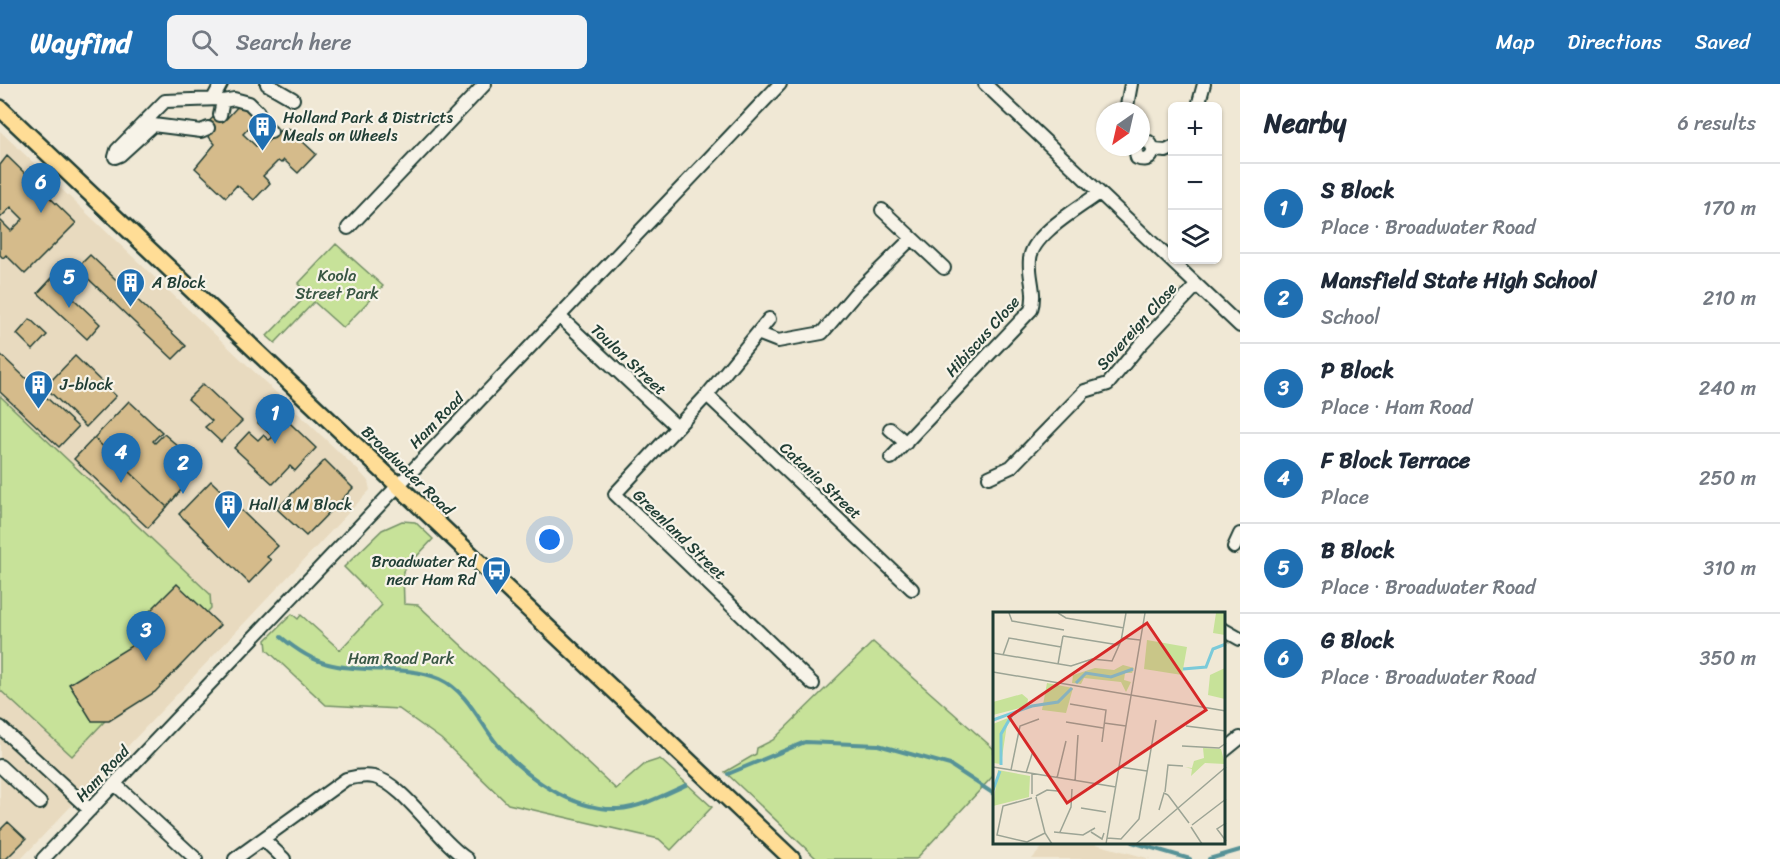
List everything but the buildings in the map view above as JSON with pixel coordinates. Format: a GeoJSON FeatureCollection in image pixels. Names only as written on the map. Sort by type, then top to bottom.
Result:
{"type":"FeatureCollection","features":[{"type":"Feature","properties":{"kind":"main road","name":"Broadwater Road"},"geometry":{"type":"LineString","coordinates":[[0,108],[792,859]]}},
{"type":"Feature","properties":{"kind":"street"},"geometry":{"type":"LineString","coordinates":[[220,115],[218,100],[221,84]]}},
{"type":"Feature","properties":{"kind":"street"},"geometry":{"type":"LineString","coordinates":[[267,84],[293,99]]}},
{"type":"Feature","properties":{"kind":"street"},"geometry":{"type":"LineString","coordinates":[[348,228],[485,84]]}},
{"type":"Feature","properties":{"kind":"street"},"geometry":{"type":"LineString","coordinates":[[762,84],[776,88]]}},
{"type":"Feature","properties":{"kind":"street"},"geometry":{"type":"LineString","coordinates":[[985,84],[1240,326]]}},
{"type":"Feature","properties":{"kind":"street"},"geometry":{"type":"LineString","coordinates":[[1128,102],[1131,84]]}},
{"type":"Feature","properties":{"kind":"street"},"geometry":{"type":"LineString","coordinates":[[1199,102],[1202,85]]}},
{"type":"Feature","properties":{"kind":"street","name":"Ham Road"},"geometry":{"type":"LineString","coordinates":[[44,859],[397,484],[776,88]]}},
{"type":"Feature","properties":{"kind":"street"},"geometry":{"type":"LineString","coordinates":[[208,128],[201,131],[153,125],[115,157],[117,150],[165,101],[234,99],[249,103],[258,112],[260,122],[271,132]]}},
{"type":"Feature","properties":{"kind":"street"},"geometry":{"type":"LineString","coordinates":[[1150,144],[1154,150]]}},
{"type":"Feature","properties":{"kind":"street"},"geometry":{"type":"LineString","coordinates":[[1137,156],[1144,160],[1150,158],[1154,150]]}},
{"type":"Feature","properties":{"kind":"street"},"geometry":{"type":"LineString","coordinates":[[1154,150],[1168,150]]}},
{"type":"Feature","properties":{"kind":"street","name":"Hibiscus Close"},"geometry":{"type":"LineString","coordinates":[[891,458],[1031,310],[1035,297],[1030,259],[1037,240],[1100,193]]}},
{"type":"Feature","properties":{"kind":"street"},"geometry":{"type":"LineString","coordinates":[[882,210],[944,268]]}},
{"type":"Feature","properties":{"kind":"street"},"geometry":{"type":"LineString","coordinates":[[760,333],[778,341],[822,333],[855,294],[912,238]]}},
{"type":"Feature","properties":{"kind":"street","name":"Sovereign Close"},"geometry":{"type":"LineString","coordinates":[[989,477],[1011,467],[1085,391],[1108,384],[1140,345],[1197,285]]}},
{"type":"Feature","properties":{"kind":"street","name":"Toulon Street"},"geometry":{"type":"LineString","coordinates":[[560,316],[676,426]]}},
{"type":"Feature","properties":{"kind":"street","name":"Greenland Street"},"geometry":{"type":"LineString","coordinates":[[769,319],[760,333],[707,395],[615,494],[813,684]]}},
{"type":"Feature","properties":{"kind":"street","name":"Catania Street"},"geometry":{"type":"LineString","coordinates":[[707,395],[912,589]]}},
{"type":"Feature","properties":{"kind":"street"},"geometry":{"type":"LineString","coordinates":[[890,429],[906,443]]}},
{"type":"Feature","properties":{"kind":"street"},"geometry":{"type":"LineString","coordinates":[[1233,547],[1240,534]]}},
{"type":"Feature","properties":{"kind":"street"},"geometry":{"type":"LineString","coordinates":[[1225,631],[1240,639]]}},
{"type":"Feature","properties":{"kind":"street"},"geometry":{"type":"LineString","coordinates":[[0,727],[90,810]]}},
{"type":"Feature","properties":{"kind":"street"},"geometry":{"type":"LineString","coordinates":[[1225,750],[1240,738]]}},
{"type":"Feature","properties":{"kind":"street"},"geometry":{"type":"LineString","coordinates":[[0,766],[40,803]]}},
{"type":"Feature","properties":{"kind":"street"},"geometry":{"type":"LineString","coordinates":[[235,859],[346,779],[368,777],[376,777],[394,789],[467,859]]}},
{"type":"Feature","properties":{"kind":"street"},"geometry":{"type":"LineString","coordinates":[[115,784],[196,859]]}},
{"type":"Feature","properties":{"kind":"street"},"geometry":{"type":"LineString","coordinates":[[263,839],[284,859]]}},
{"type":"Feature","properties":{"kind":"shaded area"},"geometry":{"type":"Polygon","coordinates":[[[0,131],[359,471],[368,481],[370,490],[21,859],[0,859],[0,131]]]}},
{"type":"Feature","properties":{"kind":"shaded area"},"geometry":{"type":"Polygon","coordinates":[[[1045,844],[1096,844],[1151,859],[1032,859],[1045,844]]]}},
{"type":"Feature","properties":{"kind":"green space","name":"Koola Street Park"},"geometry":{"type":"Polygon","coordinates":[[[336,244],[383,286],[343,328],[314,302],[275,343],[267,336],[308,294],[298,284],[336,244]]]}},
{"type":"Feature","properties":{"kind":"green space"},"geometry":{"type":"Polygon","coordinates":[[[0,396],[210,594],[211,608],[72,756],[0,690],[0,396]]]}},
{"type":"Feature","properties":{"kind":"green space","name":"Ham Road Park"},"geometry":{"type":"Polygon","coordinates":[[[402,521],[415,522],[433,539],[403,571],[404,604],[418,605],[616,789],[645,764],[660,759],[712,807],[671,850],[659,839],[508,804],[441,739],[399,709],[326,705],[267,650],[266,640],[292,614],[298,619],[301,615],[340,650],[382,605],[344,567],[382,530],[402,521]]]}},
{"type":"Feature","properties":{"kind":"green space"},"geometry":{"type":"Polygon","coordinates":[[[873,642],[993,748],[993,776],[916,859],[817,859],[725,772],[756,754],[757,748],[773,740],[873,642]]]}},
{"type":"Feature","properties":{"kind":"waterway"},"geometry":{"type":"LineString","coordinates":[[281,637],[303,653],[328,664],[426,674],[450,684],[465,699],[497,744],[509,756],[536,780],[567,798],[601,808],[618,809],[653,800],[686,785]]}},
{"type":"Feature","properties":{"kind":"waterway"},"geometry":{"type":"LineString","coordinates":[[728,774],[805,742],[878,745],[950,765],[993,793]]}},
{"type":"Feature","properties":{"kind":"waterway"},"geometry":{"type":"LineString","coordinates":[[1139,844],[1190,859]]}},
{"type":"Feature","properties":{"kind":"waterway"},"geometry":{"type":"LineString","coordinates":[[1209,859],[1240,850]]}},
{"type":"Feature","properties":{"kind":"place","name":"Holland Park & Districts Meals on Wheels"},"geometry":{"type":"Point","coordinates":[262,152]}},
{"type":"Feature","properties":{"kind":"place","name":"G Block"},"geometry":{"type":"Point","coordinates":[41,213]}},
{"type":"Feature","properties":{"kind":"place","name":"B Block"},"geometry":{"type":"Point","coordinates":[69,308]}},
{"type":"Feature","properties":{"kind":"place","name":"A Block"},"geometry":{"type":"Point","coordinates":[131,308]}},
{"type":"Feature","properties":{"kind":"place","name":"J-block"},"geometry":{"type":"Point","coordinates":[39,410]}},
{"type":"Feature","properties":{"kind":"place","name":"S Block"},"geometry":{"type":"Point","coordinates":[275,444]}},
{"type":"Feature","properties":{"kind":"place","name":"F Block Terrace"},"geometry":{"type":"Point","coordinates":[121,483]}},
{"type":"Feature","properties":{"kind":"place","name":"Mansfield State High School"},"geometry":{"type":"Point","coordinates":[183,494]}},
{"type":"Feature","properties":{"kind":"place","name":"Hall & M Block"},"geometry":{"type":"Point","coordinates":[228,530]}},
{"type":"Feature","properties":{"kind":"place","name":"Broadwater Rd near Ham Rd"},"geometry":{"type":"Point","coordinates":[497,596]}},
{"type":"Feature","properties":{"kind":"place","name":"P Block"},"geometry":{"type":"Point","coordinates":[146,661]}}]}
